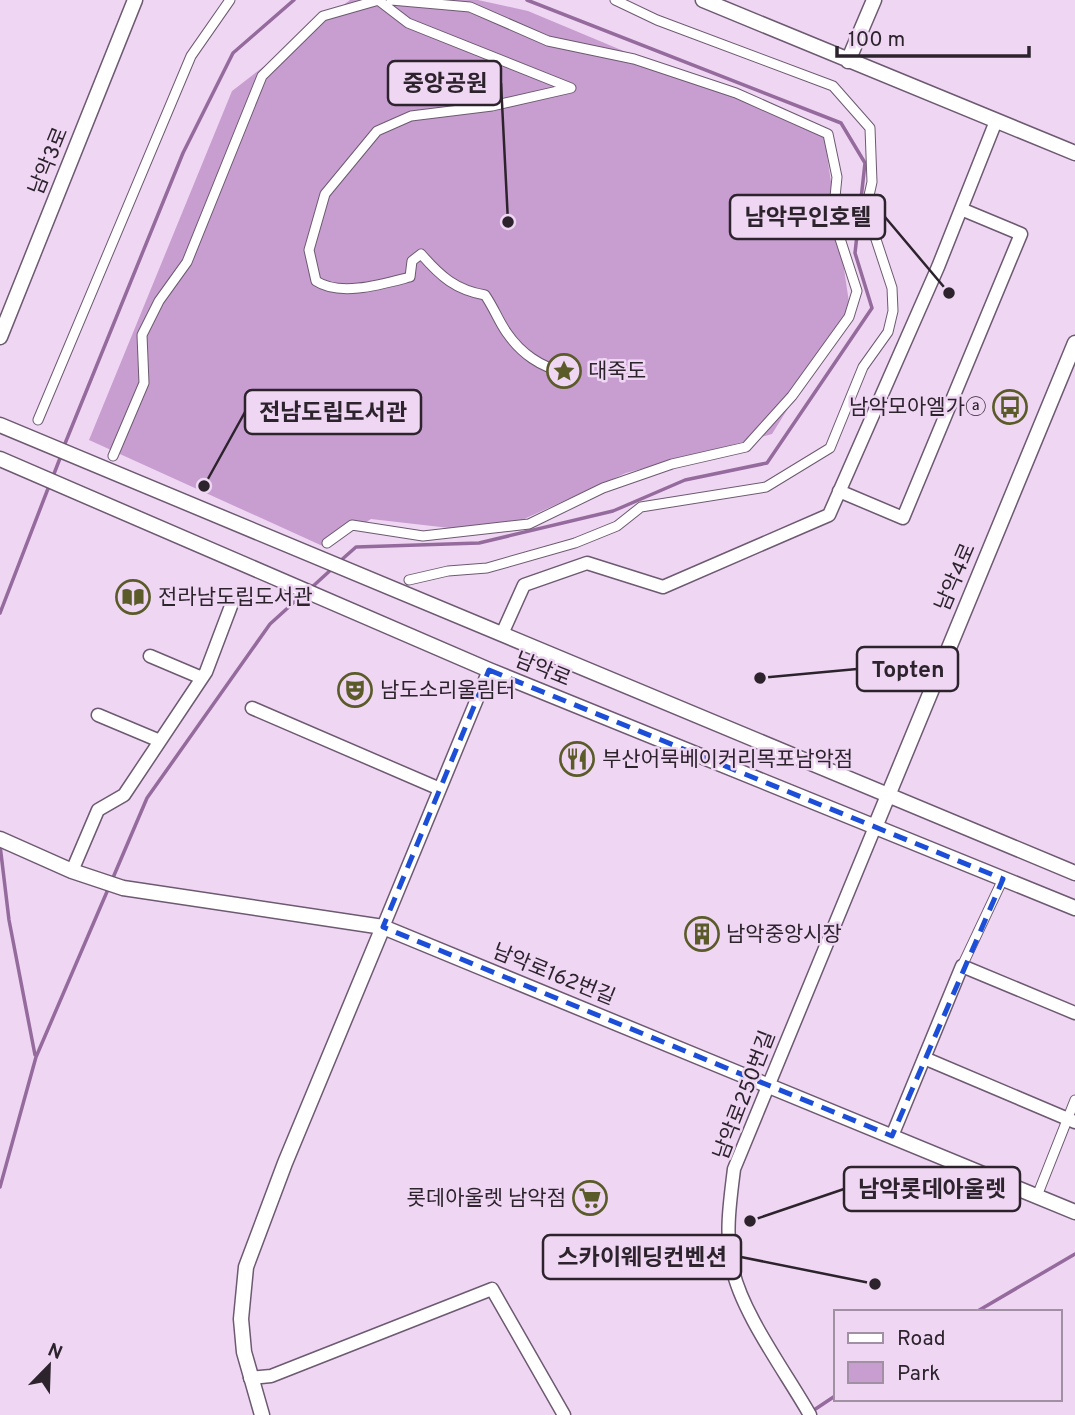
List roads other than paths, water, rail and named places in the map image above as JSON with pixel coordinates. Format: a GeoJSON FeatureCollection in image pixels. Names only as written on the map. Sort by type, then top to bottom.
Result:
{"type":"FeatureCollection","features":[{"type":"Feature","properties":{"kind":"street","name":"남악3로"},"geometry":{"type":"LineString","coordinates":[[0,337],[135,0]]}},
{"type":"Feature","properties":{"kind":"street"},"geometry":{"type":"LineString","coordinates":[[38,420],[191,56],[230,0]]}},
{"type":"Feature","properties":{"kind":"street"},"geometry":{"type":"LineString","coordinates":[[113,456],[144,383],[142,335],[159,302],[187,262],[261,76],[323,16],[378,0],[408,23],[571,88],[492,106],[411,116],[377,131],[326,194],[321,205],[309,250],[316,281],[328,289],[380,285],[410,277],[412,261],[421,254],[447,282],[468,292],[485,295],[499,313],[506,333],[544,369],[564,371]]}},
{"type":"Feature","properties":{"kind":"street"},"geometry":{"type":"LineString","coordinates":[[327,543],[352,525],[423,536],[529,524],[626,480],[672,464],[746,447],[792,397],[849,317],[857,292],[833,218],[837,177],[828,134],[736,93],[634,60],[548,41],[470,7],[391,0]]}},
{"type":"Feature","properties":{"kind":"street"},"geometry":{"type":"LineString","coordinates":[[409,580],[448,571],[487,568],[575,543],[617,526],[641,507],[766,487],[830,448],[863,367],[888,332],[893,311],[892,288],[866,209],[872,183],[870,128],[853,106],[833,86],[657,20],[614,0]]}},
{"type":"Feature","properties":{"kind":"street"},"geometry":{"type":"LineString","coordinates":[[703,0],[1075,153]]}},
{"type":"Feature","properties":{"kind":"street"},"geometry":{"type":"LineString","coordinates":[[848,61],[874,0]]}},
{"type":"Feature","properties":{"kind":"street"},"geometry":{"type":"LineString","coordinates":[[502,635],[524,585],[587,563],[663,587],[829,515],[961,209],[996,121]]}},
{"type":"Feature","properties":{"kind":"street"},"geometry":{"type":"LineString","coordinates":[[839,491],[903,518],[1021,234],[961,209]]}},
{"type":"Feature","properties":{"kind":"street","name":"남악4로"},"geometry":{"type":"LineString","coordinates":[[875,827],[1075,343]]}},
{"type":"Feature","properties":{"kind":"street","name":"남악로"},"geometry":{"type":"LineString","coordinates":[[0,425],[1075,873]]}},
{"type":"Feature","properties":{"kind":"street","name":"남악로"},"geometry":{"type":"LineString","coordinates":[[6,462],[489,670],[1075,908]]}},
{"type":"Feature","properties":{"kind":"street"},"geometry":{"type":"LineString","coordinates":[[77,872],[98,810],[124,795],[202,677],[231,606]]}},
{"type":"Feature","properties":{"kind":"street"},"geometry":{"type":"LineString","coordinates":[[150,656],[202,677]]}},
{"type":"Feature","properties":{"kind":"street"},"geometry":{"type":"LineString","coordinates":[[262,1415],[250,1378],[241,1319],[246,1267],[275,1186],[489,670]]}},
{"type":"Feature","properties":{"kind":"street"},"geometry":{"type":"LineString","coordinates":[[252,708],[440,789]]}},
{"type":"Feature","properties":{"kind":"street"},"geometry":{"type":"LineString","coordinates":[[98,715],[160,741]]}},
{"type":"Feature","properties":{"kind":"street","name":"남악로250번길"},"geometry":{"type":"LineString","coordinates":[[810,1415],[746,1303],[732,1268],[727,1226],[734,1168],[875,827]]}},
{"type":"Feature","properties":{"kind":"street","name":"남악로162번길"},"geometry":{"type":"LineString","coordinates":[[0,839],[77,872],[123,888],[383,927],[1075,1212]]}},
{"type":"Feature","properties":{"kind":"street"},"geometry":{"type":"LineString","coordinates":[[892,1136],[962,966],[1003,879]]}},
{"type":"Feature","properties":{"kind":"street"},"geometry":{"type":"LineString","coordinates":[[962,966],[1075,1013]]}},
{"type":"Feature","properties":{"kind":"street"},"geometry":{"type":"LineString","coordinates":[[924,1058],[1071,1120]]}},
{"type":"Feature","properties":{"kind":"street"},"geometry":{"type":"LineString","coordinates":[[1037,1196],[1071,1120],[1075,1100]]}},
{"type":"Feature","properties":{"kind":"street"},"geometry":{"type":"LineString","coordinates":[[250,1378],[271,1376],[492,1289],[564,1415]]}},
{"type":"Feature","properties":{"kind":"waterway"},"geometry":{"type":"LineString","coordinates":[[64,446],[183,153],[233,53],[294,0]]}},
{"type":"Feature","properties":{"kind":"waterway"},"geometry":{"type":"LineString","coordinates":[[339,562],[356,547],[479,543],[613,511],[685,480],[767,463],[872,308],[855,253],[865,163],[841,123],[527,0]]}},
{"type":"Feature","properties":{"kind":"waterway"},"geometry":{"type":"LineString","coordinates":[[52,479],[62,453]]}},
{"type":"Feature","properties":{"kind":"waterway"},"geometry":{"type":"LineString","coordinates":[[0,613],[49,486]]}},
{"type":"Feature","properties":{"kind":"waterway"},"geometry":{"type":"LineString","coordinates":[[311,588],[334,567]]}},
{"type":"Feature","properties":{"kind":"waterway"},"geometry":{"type":"LineString","coordinates":[[112,880],[147,798],[270,624],[302,595]]}},
{"type":"Feature","properties":{"kind":"waterway"},"geometry":{"type":"LineString","coordinates":[[0,845],[9,920],[35,1055]]}},
{"type":"Feature","properties":{"kind":"waterway"},"geometry":{"type":"LineString","coordinates":[[0,1187],[36,1057],[109,887]]}},
{"type":"Feature","properties":{"kind":"waterway"},"geometry":{"type":"LineString","coordinates":[[979,1310],[1075,1254]]}},
{"type":"Feature","properties":{"kind":"waterway"},"geometry":{"type":"LineString","coordinates":[[811,1412],[834,1397]]}},
{"type":"Feature","properties":{"kind":"place","name":"중앙공원"},"geometry":{"type":"Point","coordinates":[508,222]}},
{"type":"Feature","properties":{"kind":"place","name":"남악무인호텔"},"geometry":{"type":"Point","coordinates":[949,293]}},
{"type":"Feature","properties":{"kind":"place","name":"대죽도"},"geometry":{"type":"Point","coordinates":[564,371]}},
{"type":"Feature","properties":{"kind":"place","name":"남악모아엘가ⓐ"},"geometry":{"type":"Point","coordinates":[1010,407]}},
{"type":"Feature","properties":{"kind":"place","name":"전남도립도서관"},"geometry":{"type":"Point","coordinates":[204,486]}},
{"type":"Feature","properties":{"kind":"place","name":"전라남도립도서관"},"geometry":{"type":"Point","coordinates":[133,597]}},
{"type":"Feature","properties":{"kind":"place","name":"Topten"},"geometry":{"type":"Point","coordinates":[760,678]}},
{"type":"Feature","properties":{"kind":"place","name":"남도소리울림터"},"geometry":{"type":"Point","coordinates":[355,690]}},
{"type":"Feature","properties":{"kind":"place","name":"부산어묵베이커리목포남악점"},"geometry":{"type":"Point","coordinates":[577,759]}},
{"type":"Feature","properties":{"kind":"place","name":"남악중앙시장"},"geometry":{"type":"Point","coordinates":[702,934]}},
{"type":"Feature","properties":{"kind":"place","name":"롯데아울렛 남악점"},"geometry":{"type":"Point","coordinates":[590,1198]}},
{"type":"Feature","properties":{"kind":"place","name":"남악롯데아울렛"},"geometry":{"type":"Point","coordinates":[750,1221]}},
{"type":"Feature","properties":{"kind":"place","name":"스카이웨딩컨벤션"},"geometry":{"type":"Point","coordinates":[875,1284]}}]}
